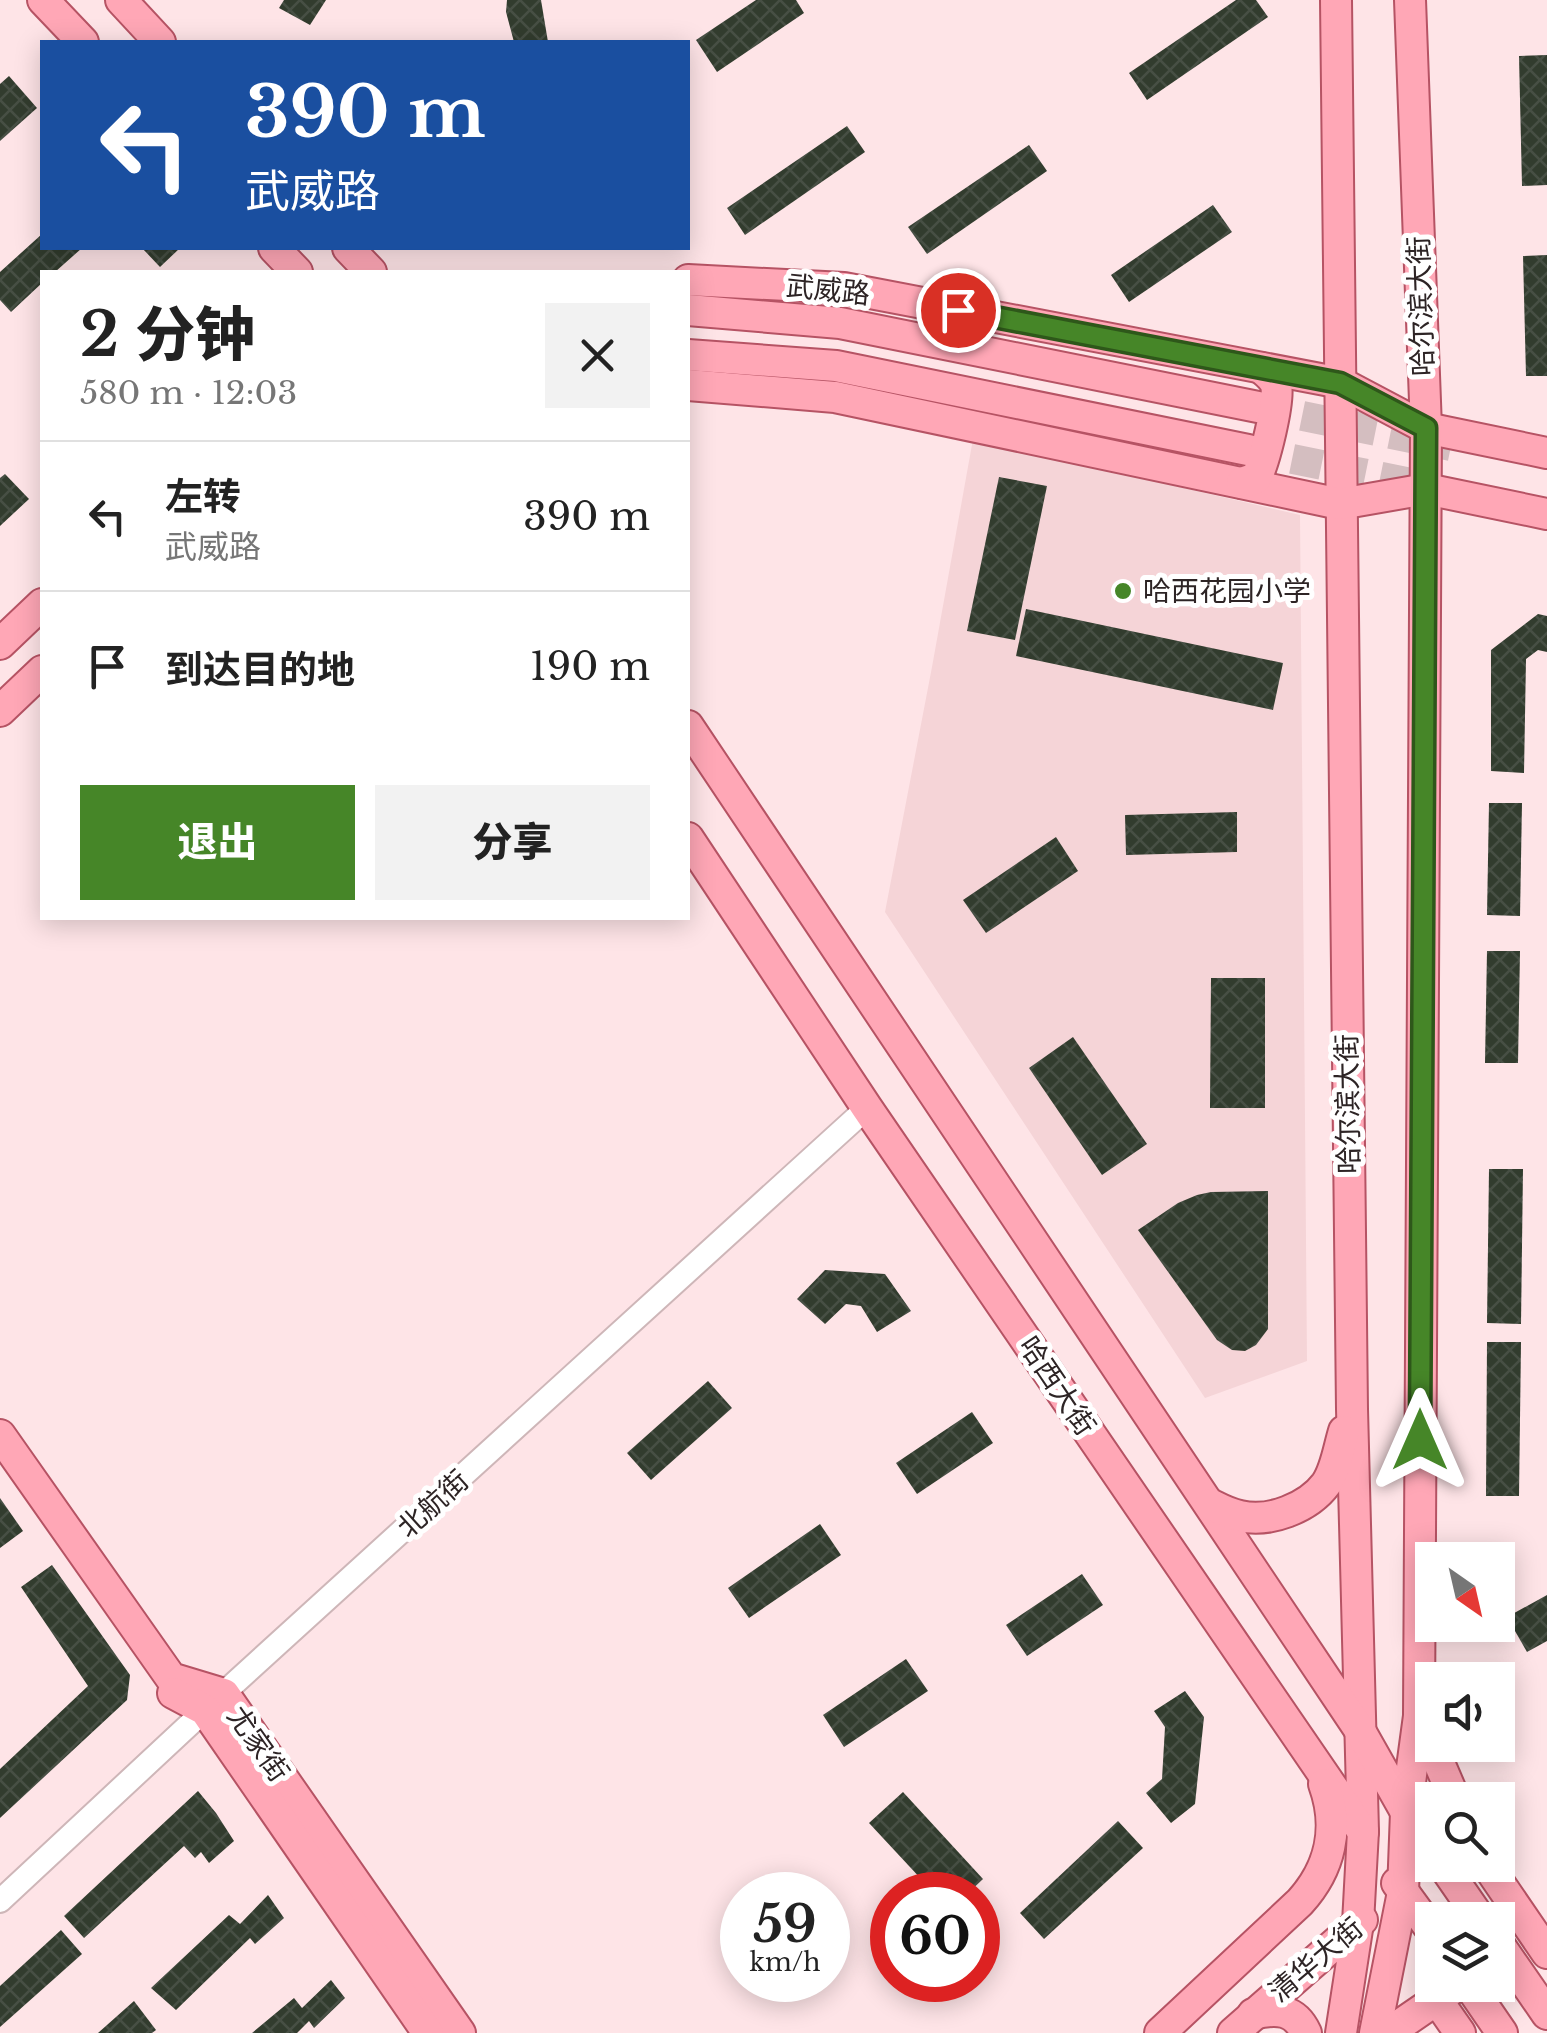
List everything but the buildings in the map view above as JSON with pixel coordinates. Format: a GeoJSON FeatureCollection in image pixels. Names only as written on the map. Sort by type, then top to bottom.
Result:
{"type":"FeatureCollection","features":[{"type":"Feature","properties":{"kind":"main road"},"geometry":{"type":"LineString","coordinates":[[43,0],[80,40]]}},
{"type":"Feature","properties":{"kind":"main road"},"geometry":{"type":"LineString","coordinates":[[120,0],[158,40]]}},
{"type":"Feature","properties":{"kind":"main road","name":"哈尔滨大街"},"geometry":{"type":"LineString","coordinates":[[1336,0],[1352,1409],[1363,1832],[1359,1910],[1341,2033]]}},
{"type":"Feature","properties":{"kind":"main road","name":"哈尔滨大街"},"geometry":{"type":"LineString","coordinates":[[1410,0],[1426,428],[1418,1662]]}},
{"type":"Feature","properties":{"kind":"main road"},"geometry":{"type":"LineString","coordinates":[[276,250],[295,270]]}},
{"type":"Feature","properties":{"kind":"main road"},"geometry":{"type":"LineString","coordinates":[[350,250],[369,270]]}},
{"type":"Feature","properties":{"kind":"main road","name":"武威路"},"geometry":{"type":"LineString","coordinates":[[690,280],[844,288],[1340,383],[1426,428],[1547,453]]}},
{"type":"Feature","properties":{"kind":"main road","name":"武威路"},"geometry":{"type":"LineString","coordinates":[[690,310],[840,322],[1258,407]]}},
{"type":"Feature","properties":{"kind":"main road"},"geometry":{"type":"LineString","coordinates":[[690,354],[836,366],[1248,450]]}},
{"type":"Feature","properties":{"kind":"main road"},"geometry":{"type":"LineString","coordinates":[[1242,483],[1256,478],[1263,465],[1278,389],[1272,376],[1260,368]]}},
{"type":"Feature","properties":{"kind":"main road"},"geometry":{"type":"LineString","coordinates":[[690,384],[835,397],[1340,504],[1426,490],[1547,514]]}},
{"type":"Feature","properties":{"kind":"main road"},"geometry":{"type":"LineString","coordinates":[[0,644],[40,606]]}},
{"type":"Feature","properties":{"kind":"main road"},"geometry":{"type":"LineString","coordinates":[[0,711],[40,673]]}},
{"type":"Feature","properties":{"kind":"main road"},"geometry":{"type":"LineString","coordinates":[[690,729],[1359,1728],[1415,1825]]}},
{"type":"Feature","properties":{"kind":"main road","name":"哈西大街"},"geometry":{"type":"LineString","coordinates":[[690,841],[867,1108],[1415,1908]]}},
{"type":"Feature","properties":{"kind":"main road"},"geometry":{"type":"LineString","coordinates":[[1210,1504],[1244,1518],[1268,1517],[1288,1512],[1313,1497],[1328,1481],[1352,1409]]}},
{"type":"Feature","properties":{"kind":"main road","name":"尤家街"},"geometry":{"type":"LineString","coordinates":[[0,1435],[171,1678],[214,1702],[460,2033]]}},
{"type":"Feature","properties":{"kind":"main road","name":"尤家街"},"geometry":{"type":"LineString","coordinates":[[0,1458],[164,1688],[214,1702],[428,2033]]}},
{"type":"Feature","properties":{"kind":"main road","name":"哈尔滨大街"},"geometry":{"type":"LineString","coordinates":[[1376,2033],[1403,1892],[1406,1812],[1415,1740]]}},
{"type":"Feature","properties":{"kind":"main road"},"geometry":{"type":"LineString","coordinates":[[1160,2033],[1300,1902],[1319,1878],[1328,1858],[1332,1820],[1318,1767]]}},
{"type":"Feature","properties":{"kind":"main road"},"geometry":{"type":"LineString","coordinates":[[1499,1882],[1547,1953]]}},
{"type":"Feature","properties":{"kind":"main road","name":"清华大街"},"geometry":{"type":"LineString","coordinates":[[1209,2033],[1359,1910],[1403,1892]]}},
{"type":"Feature","properties":{"kind":"main road","name":"清华大街"},"geometry":{"type":"LineString","coordinates":[[1243,2024],[1359,1910]]}},
{"type":"Feature","properties":{"kind":"main road"},"geometry":{"type":"LineString","coordinates":[[1515,1968],[1547,2014]]}},
{"type":"Feature","properties":{"kind":"main road"},"geometry":{"type":"LineString","coordinates":[[1388,2033],[1428,2002]]}},
{"type":"Feature","properties":{"kind":"main road"},"geometry":{"type":"LineString","coordinates":[[1448,2002],[1460,2033]]}},
{"type":"Feature","properties":{"kind":"main road"},"geometry":{"type":"LineString","coordinates":[[1481,2002],[1502,2033]]}},
{"type":"Feature","properties":{"kind":"main road"},"geometry":{"type":"LineString","coordinates":[[1243,2024],[1269,2010],[1296,2017],[1306,2033]]}},
{"type":"Feature","properties":{"kind":"street","name":"北航街"},"geometry":{"type":"LineString","coordinates":[[0,1900],[867,1108]]}},
{"type":"Feature","properties":{"kind":"shaded area"},"geometry":{"type":"Polygon","coordinates":[[[973,439],[1300,515],[1307,1361],[1205,1398],[885,912],[973,439]]]}},
{"type":"Feature","properties":{"kind":"tunnel"},"geometry":{"type":"LineString","coordinates":[[1258,407],[1451,446]]}},
{"type":"Feature","properties":{"kind":"tunnel"},"geometry":{"type":"LineString","coordinates":[[1248,450],[1431,487]]}},
{"type":"Feature","properties":{"kind":"place","name":"哈西花园小学"},"geometry":{"type":"Point","coordinates":[1123,591]}},
{"type":"Feature","properties":{"kind":"route"},"geometry":{"type":"LineString","coordinates":[[958,310],[1340,383],[1426,428],[1420,1440]]}}]}
